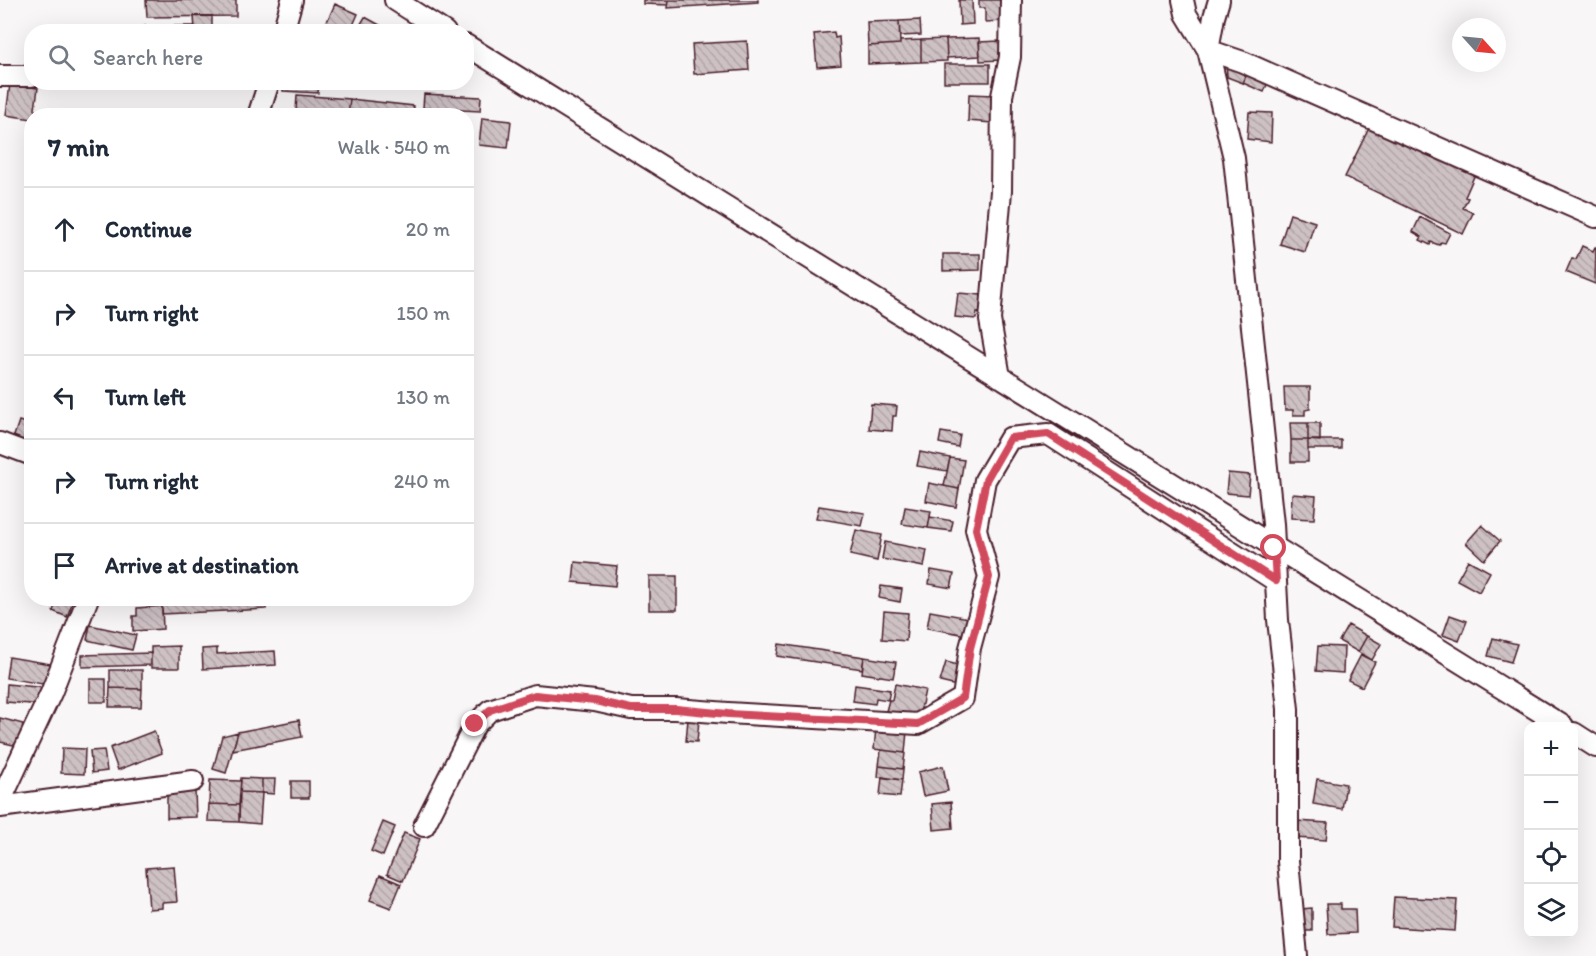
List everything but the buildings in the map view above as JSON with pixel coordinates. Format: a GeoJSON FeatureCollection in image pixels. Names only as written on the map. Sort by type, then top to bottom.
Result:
{"type":"FeatureCollection","features":[{"type":"Feature","properties":{"kind":"street"},"geometry":{"type":"LineString","coordinates":[[285,24],[292,0]]}},
{"type":"Feature","properties":{"kind":"street"},"geometry":{"type":"LineString","coordinates":[[394,0],[432,24]]}},
{"type":"Feature","properties":{"kind":"street"},"geometry":{"type":"LineString","coordinates":[[1000,376],[990,320],[1000,191],[1002,96],[1010,57],[1011,0]]}},
{"type":"Feature","properties":{"kind":"street"},"geometry":{"type":"LineString","coordinates":[[1183,0],[1186,15],[1210,59],[1234,158],[1288,709],[1288,861],[1297,956]]}},
{"type":"Feature","properties":{"kind":"street"},"geometry":{"type":"LineString","coordinates":[[1210,59],[1214,17],[1219,0]]}},
{"type":"Feature","properties":{"kind":"street"},"geometry":{"type":"LineString","coordinates":[[474,50],[1557,722]]}},
{"type":"Feature","properties":{"kind":"street"},"geometry":{"type":"LineString","coordinates":[[1210,59],[1243,63],[1596,217]]}},
{"type":"Feature","properties":{"kind":"street"},"geometry":{"type":"LineString","coordinates":[[0,76],[24,75]]}},
{"type":"Feature","properties":{"kind":"street"},"geometry":{"type":"LineString","coordinates":[[260,108],[266,90]]}},
{"type":"Feature","properties":{"kind":"street"},"geometry":{"type":"LineString","coordinates":[[424,826],[475,724],[490,710],[535,695],[595,701],[631,709],[676,709],[918,724],[963,698],[970,648],[989,577],[976,529],[986,480],[1010,438],[1048,434],[1276,581]]}},
{"type":"Feature","properties":{"kind":"street"},"geometry":{"type":"LineString","coordinates":[[0,443],[24,452]]}},
{"type":"Feature","properties":{"kind":"street"},"geometry":{"type":"LineString","coordinates":[[0,802],[51,693],[85,606]]}},
{"type":"Feature","properties":{"kind":"street"},"geometry":{"type":"LineString","coordinates":[[1578,736],[1596,747]]}},
{"type":"Feature","properties":{"kind":"street"},"geometry":{"type":"LineString","coordinates":[[0,807],[193,781]]}},
{"type":"Feature","properties":{"kind":"route"},"geometry":{"type":"LineString","coordinates":[[475,724],[490,710],[535,695],[595,701],[631,709],[676,709],[918,724],[963,698],[970,648],[989,577],[976,529],[986,480],[1010,438],[1048,434],[1276,581],[1274,548]]}}]}
